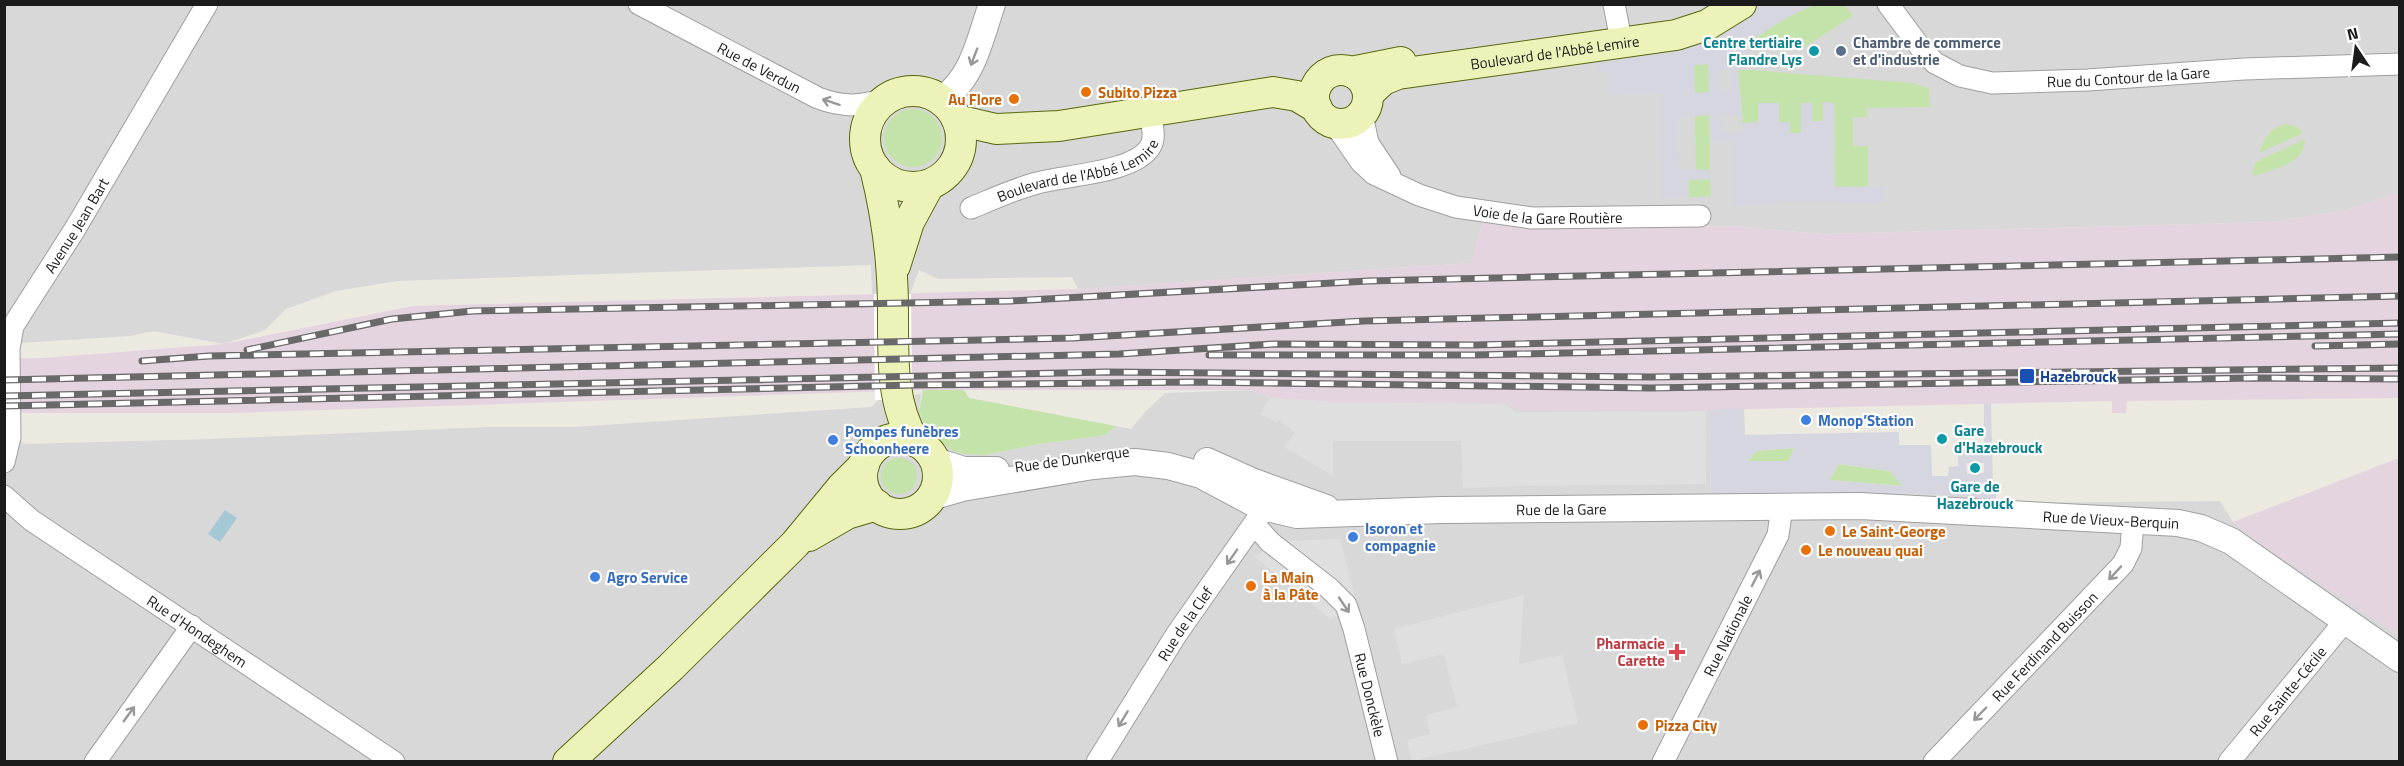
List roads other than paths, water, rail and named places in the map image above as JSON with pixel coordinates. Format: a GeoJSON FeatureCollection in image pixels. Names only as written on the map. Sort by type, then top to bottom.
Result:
{"type":"FeatureCollection","features":[{"type":"Feature","properties":{"kind":"main road","name":"Boulevard de l'Abbé Lemire"},"geometry":{"type":"LineString","coordinates":[[1343,98],[1393,63],[1617,17],[1682,20],[1722,4]]}},
{"type":"Feature","properties":{"kind":"main road","name":"Boulevard de l'Abbé Lemire"},"geometry":{"type":"LineString","coordinates":[[949,110],[996,129],[1059,126],[1258,93],[1343,98],[1398,74],[1676,35],[1707,25],[1742,4]]}},
{"type":"Feature","properties":{"kind":"main road"},"geometry":{"type":"LineString","coordinates":[[875,168],[882,176],[896,184],[912,187],[928,185],[942,177],[953,166],[961,146],[961,130],[949,110],[931,95],[914,91],[888,99],[874,111],[867,128],[866,146],[875,168],[883,202],[892,277],[896,395],[906,424],[924,451],[937,481],[931,497],[922,506],[906,513],[888,511],[877,505],[864,487],[868,458],[887,420],[896,395]]}},
{"type":"Feature","properties":{"kind":"main road","name":"Boulevard de l'Abbé Lemire"},"geometry":{"type":"LineString","coordinates":[[953,166],[994,145],[1059,126]]}},
{"type":"Feature","properties":{"kind":"main road"},"geometry":{"type":"LineString","coordinates":[[892,277],[905,233],[928,185]]}},
{"type":"Feature","properties":{"kind":"main road"},"geometry":{"type":"LineString","coordinates":[[568,762],[671,667],[795,544],[868,458],[892,439],[906,438],[924,451]]}},
{"type":"Feature","properties":{"kind":"main road"},"geometry":{"type":"LineString","coordinates":[[795,544],[841,517],[877,505]]}},
{"type":"Feature","properties":{"kind":"main road"},"geometry":{"type":"LineString","coordinates":[[592,762],[671,667]]}},
{"type":"Feature","properties":{"kind":"street","name":"Avenue Jean Bart"},"geometry":{"type":"LineString","coordinates":[[4,462],[10,437],[9,349],[14,326],[75,229],[207,4]]}},
{"type":"Feature","properties":{"kind":"street","name":"Rue de Verdun"},"geometry":{"type":"LineString","coordinates":[[639,4],[818,98],[839,105],[853,106],[888,99]]}},
{"type":"Feature","properties":{"kind":"street"},"geometry":{"type":"LineString","coordinates":[[949,110],[956,90],[965,77],[992,4]]}},
{"type":"Feature","properties":{"kind":"street","name":"Rue du Contour de la Gare"},"geometry":{"type":"LineString","coordinates":[[1888,4],[1923,51],[1935,63],[1960,76],[1992,83],[2065,81],[2255,68],[2400,64]]}},
{"type":"Feature","properties":{"kind":"street","name":"Voie de la Gare Routière"},"geometry":{"type":"LineString","coordinates":[[1343,98],[1373,153],[1398,186],[1447,204],[1513,217],[1700,216]]}},
{"type":"Feature","properties":{"kind":"street","name":"Boulevard de l'Abbé Lemire"},"geometry":{"type":"LineString","coordinates":[[971,208],[1030,185],[1102,170],[1138,158],[1150,148],[1153,142],[1149,111]]}},
{"type":"Feature","properties":{"kind":"street","name":"Rue de Dunkerque"},"geometry":{"type":"LineString","coordinates":[[924,451],[964,470],[992,471],[1104,452],[1154,450],[1207,461],[1265,508]]}},
{"type":"Feature","properties":{"kind":"street","name":"Rue de Dunkerque"},"geometry":{"type":"LineString","coordinates":[[931,497],[952,490],[1072,469],[1135,462],[1168,466],[1201,475],[1265,508]]}},
{"type":"Feature","properties":{"kind":"street","name":"Rue d'Hondeghem"},"geometry":{"type":"LineString","coordinates":[[4,496],[31,520],[192,626],[388,760]]}},
{"type":"Feature","properties":{"kind":"street","name":"Rue de la Gare"},"geometry":{"type":"LineString","coordinates":[[1265,508],[1297,515],[1341,512],[1782,507]]}},
{"type":"Feature","properties":{"kind":"street","name":"Rue de Vieux-Berquin"},"geometry":{"type":"LineString","coordinates":[[1782,507],[1902,507],[2178,523],[2202,528],[2222,535],[2400,659]]}},
{"type":"Feature","properties":{"kind":"street","name":"Rue Nationale"},"geometry":{"type":"LineString","coordinates":[[1663,762],[1775,541],[1780,528],[1782,507]]}},
{"type":"Feature","properties":{"kind":"street","name":"Rue Donckèle"},"geometry":{"type":"LineString","coordinates":[[1265,508],[1270,542],[1341,599],[1349,611],[1387,762]]}},
{"type":"Feature","properties":{"kind":"street","name":"Rue de la Clef"},"geometry":{"type":"LineString","coordinates":[[1097,762],[1176,635],[1265,508]]}},
{"type":"Feature","properties":{"kind":"street","name":"Rue Ferdinand Buisson"},"geometry":{"type":"LineString","coordinates":[[1934,762],[2123,564],[2131,548],[2133,520]]}},
{"type":"Feature","properties":{"kind":"street","name":"Rue Sainte-Cécile"},"geometry":{"type":"LineString","coordinates":[[2229,762],[2345,621]]}},
{"type":"Feature","properties":{"kind":"street"},"geometry":{"type":"LineString","coordinates":[[95,762],[192,626]]}},
{"type":"Feature","properties":{"kind":"water"},"geometry":{"type":"Polygon","coordinates":[[[225,510],[237,518],[220,542],[208,534],[225,510]]]}},
{"type":"Feature","properties":{"kind":"railway"},"geometry":{"type":"LineString","coordinates":[[247,350],[392,319],[473,311],[1011,301],[1368,281],[2400,257]]}},
{"type":"Feature","properties":{"kind":"railway"},"geometry":{"type":"LineString","coordinates":[[142,361],[209,356],[1073,338],[1364,321],[2400,296]]}},
{"type":"Feature","properties":{"kind":"railway"},"geometry":{"type":"LineString","coordinates":[[4,380],[1119,354],[1274,344],[1475,345],[2400,323]]}},
{"type":"Feature","properties":{"kind":"railway"},"geometry":{"type":"LineString","coordinates":[[1209,355],[1475,355],[2400,334]]}},
{"type":"Feature","properties":{"kind":"railway"},"geometry":{"type":"LineString","coordinates":[[2315,346],[2400,344]]}},
{"type":"Feature","properties":{"kind":"railway"},"geometry":{"type":"LineString","coordinates":[[4,396],[1106,372],[1650,377],[2400,368]]}},
{"type":"Feature","properties":{"kind":"railway"},"geometry":{"type":"LineString","coordinates":[[4,406],[915,385],[1192,382],[1650,388],[2254,378],[2400,379]]}},
{"type":"Feature","properties":{"kind":"place","name":"Centre tertiaire Flandre Lys"},"geometry":{"type":"Point","coordinates":[1814,51]}},
{"type":"Feature","properties":{"kind":"place","name":"Chambre de commerce et d'industrie"},"geometry":{"type":"Point","coordinates":[1841,51]}},
{"type":"Feature","properties":{"kind":"place","name":"Subito Pizza"},"geometry":{"type":"Point","coordinates":[1086,92]}},
{"type":"Feature","properties":{"kind":"place","name":"Au Flore"},"geometry":{"type":"Point","coordinates":[1014,99]}},
{"type":"Feature","properties":{"kind":"place","name":"Hazebrouck"},"geometry":{"type":"Point","coordinates":[2027,376]}},
{"type":"Feature","properties":{"kind":"place","name":"Monop’Station"},"geometry":{"type":"Point","coordinates":[1806,420]}},
{"type":"Feature","properties":{"kind":"place","name":"Gare d'Hazebrouck"},"geometry":{"type":"Point","coordinates":[1942,439]}},
{"type":"Feature","properties":{"kind":"place","name":"Pompes funèbres Schoonheere"},"geometry":{"type":"Point","coordinates":[833,440]}},
{"type":"Feature","properties":{"kind":"place","name":"Gare de Hazebrouck"},"geometry":{"type":"Point","coordinates":[1975,468]}},
{"type":"Feature","properties":{"kind":"place","name":"Le Saint-George"},"geometry":{"type":"Point","coordinates":[1830,531]}},
{"type":"Feature","properties":{"kind":"place","name":"Isoron et compagnie"},"geometry":{"type":"Point","coordinates":[1353,537]}},
{"type":"Feature","properties":{"kind":"place","name":"Le nouveau quai"},"geometry":{"type":"Point","coordinates":[1806,550]}},
{"type":"Feature","properties":{"kind":"place","name":"Agro Service"},"geometry":{"type":"Point","coordinates":[595,577]}},
{"type":"Feature","properties":{"kind":"place","name":"La Main à la Pâte"},"geometry":{"type":"Point","coordinates":[1251,586]}},
{"type":"Feature","properties":{"kind":"place","name":"Pharmacie Carette"},"geometry":{"type":"Point","coordinates":[1677,652]}},
{"type":"Feature","properties":{"kind":"place","name":"Pizza City"},"geometry":{"type":"Point","coordinates":[1643,725]}}]}
